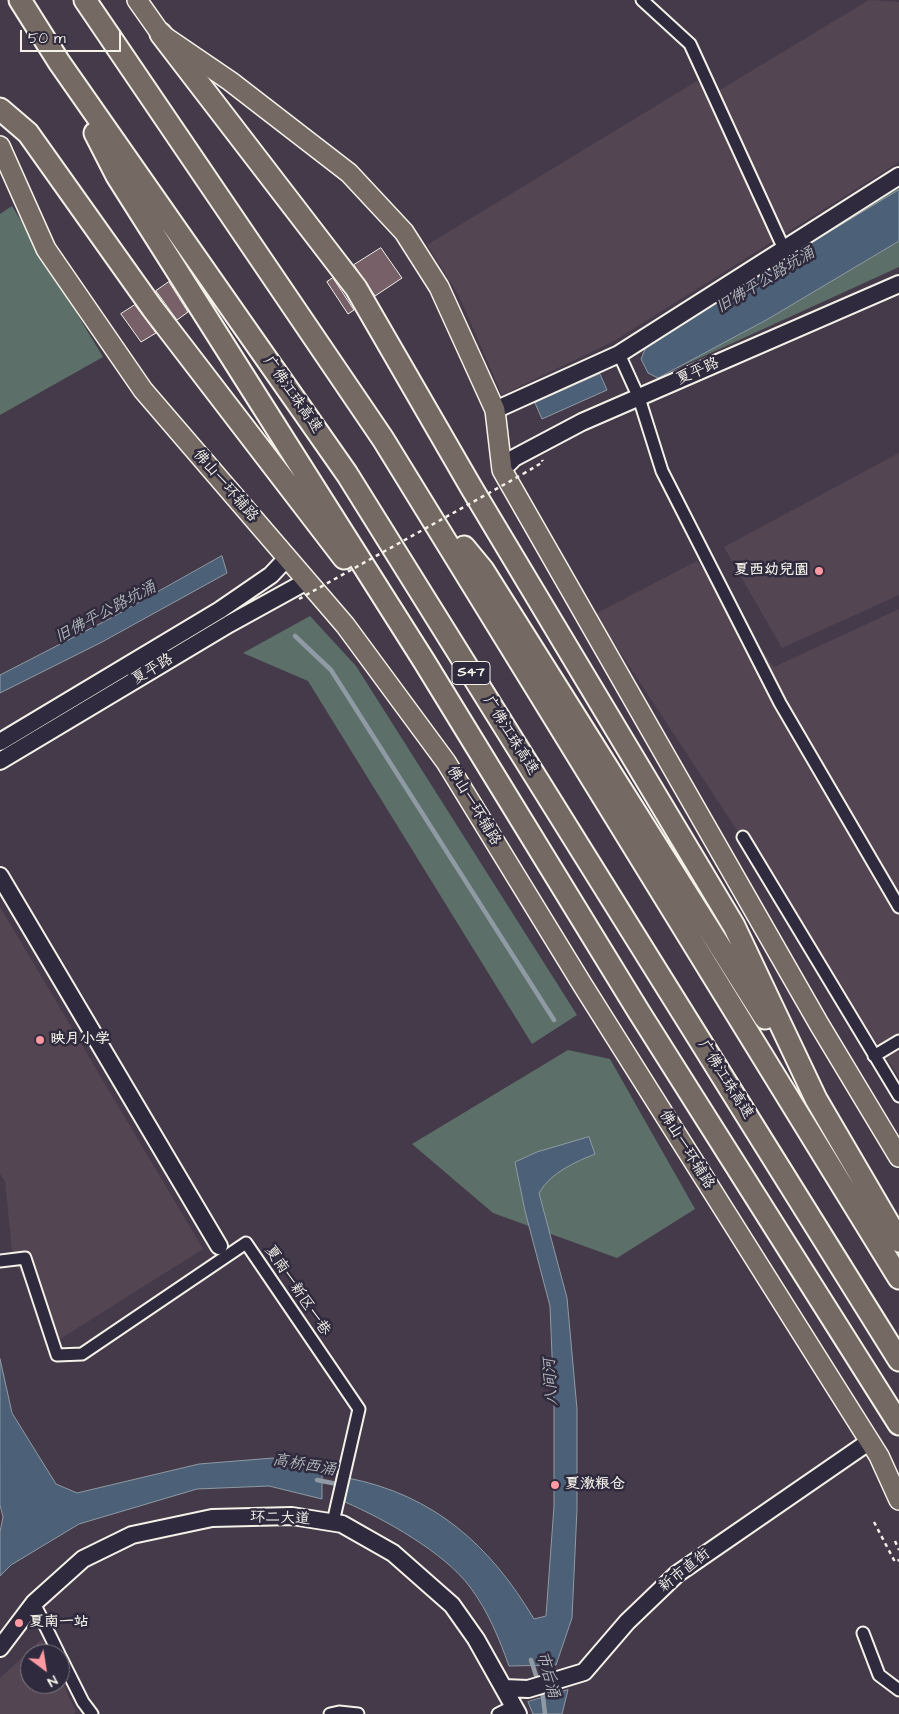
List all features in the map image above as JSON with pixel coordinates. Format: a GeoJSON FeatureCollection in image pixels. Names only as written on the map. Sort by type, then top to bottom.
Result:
{"type":"FeatureCollection","features":[{"type":"Feature","properties":{"kind":"highway","name":"广佛江珠高速"},"geometry":{"type":"LineString","coordinates":[[20,0],[59,62],[347,474],[899,1360]]}},
{"type":"Feature","properties":{"kind":"highway"},"geometry":{"type":"LineString","coordinates":[[85,0],[210,182],[413,486],[899,1278]]}},
{"type":"Feature","properties":{"kind":"highway"},"geometry":{"type":"LineString","coordinates":[[161,34],[356,288],[471,487],[734,926],[816,1099]]}},
{"type":"Feature","properties":{"kind":"highway"},"geometry":{"type":"LineString","coordinates":[[59,62],[117,176],[424,661],[639,1012],[899,1424]]}},
{"type":"Feature","properties":{"kind":"highway"},"geometry":{"type":"LineString","coordinates":[[0,109],[28,134],[153,309],[424,661]]}},
{"type":"Feature","properties":{"kind":"highway"},"geometry":{"type":"LineString","coordinates":[[413,486],[483,570],[816,1099],[899,1242]]}},
{"type":"Feature","properties":{"kind":"main road"},"geometry":{"type":"LineString","coordinates":[[137,0],[161,34],[230,81],[349,173],[404,232],[440,287],[495,410],[502,470],[814,1016],[899,1157]]}},
{"type":"Feature","properties":{"kind":"main road","name":"佛山一环辅路"},"geometry":{"type":"LineString","coordinates":[[0,146],[46,249],[143,390],[344,625],[446,762],[582,984],[870,1441],[899,1500]]}},
{"type":"Feature","properties":{"kind":"main road"},"geometry":{"type":"LineString","coordinates":[[495,410],[619,354],[899,176]]}},
{"type":"Feature","properties":{"kind":"main road","name":"夏平路"},"geometry":{"type":"LineString","coordinates":[[502,470],[514,458],[582,422],[899,284]]}},
{"type":"Feature","properties":{"kind":"main road","name":"夏平路"},"geometry":{"type":"LineString","coordinates":[[0,742],[220,610],[271,574],[288,558]]}},
{"type":"Feature","properties":{"kind":"main road","name":"夏平路"},"geometry":{"type":"LineString","coordinates":[[0,761],[220,629],[306,581]]}},
{"type":"Feature","properties":{"kind":"main road"},"geometry":{"type":"LineString","coordinates":[[0,876],[219,1246]]}},
{"type":"Feature","properties":{"kind":"main road","name":"新市直街"},"geometry":{"type":"LineString","coordinates":[[504,1688],[534,1686],[584,1672],[627,1622],[677,1574],[870,1441]]}},
{"type":"Feature","properties":{"kind":"main road","name":"环二大道"},"geometry":{"type":"LineString","coordinates":[[0,1648],[34,1603],[83,1559],[132,1535],[212,1518],[292,1516],[342,1524],[393,1553],[452,1605],[476,1639],[516,1710]]}},
{"type":"Feature","properties":{"kind":"street"},"geometry":{"type":"LineString","coordinates":[[642,0],[690,44],[784,249]]}},
{"type":"Feature","properties":{"kind":"street"},"geometry":{"type":"LineString","coordinates":[[619,354],[639,398],[662,471],[780,703],[899,907]]}},
{"type":"Feature","properties":{"kind":"street"},"geometry":{"type":"LineString","coordinates":[[742,837],[899,1096]]}},
{"type":"Feature","properties":{"kind":"street"},"geometry":{"type":"LineString","coordinates":[[874,1056],[899,1041]]}},
{"type":"Feature","properties":{"kind":"street","name":"夏南一新区一巷"},"geometry":{"type":"LineString","coordinates":[[0,1261],[25,1258],[57,1355],[82,1354],[246,1243],[359,1409],[333,1522]]}},
{"type":"Feature","properties":{"kind":"street"},"geometry":{"type":"LineString","coordinates":[[34,1603],[54,1644]]}},
{"type":"Feature","properties":{"kind":"street"},"geometry":{"type":"LineString","coordinates":[[863,1633],[879,1675],[899,1690]]}},
{"type":"Feature","properties":{"kind":"street"},"geometry":{"type":"LineString","coordinates":[[70,1675],[83,1702],[92,1714]]}},
{"type":"Feature","properties":{"kind":"street"},"geometry":{"type":"LineString","coordinates":[[498,1714],[516,1710]]}},
{"type":"Feature","properties":{"kind":"street"},"geometry":{"type":"LineString","coordinates":[[330,1714],[339,1712],[358,1714]]}},
{"type":"Feature","properties":{"kind":"path"},"geometry":{"type":"LineString","coordinates":[[299,599],[523,474]]}},
{"type":"Feature","properties":{"kind":"path"},"geometry":{"type":"LineString","coordinates":[[874,1522],[895,1562],[899,1560]]}},
{"type":"Feature","properties":{"kind":"path"},"geometry":{"type":"LineString","coordinates":[[894,1541],[899,1550]]}},
{"type":"Feature","properties":{"kind":"shaded area"},"geometry":{"type":"Polygon","coordinates":[[[869,0],[899,2],[899,162],[614,341],[502,395],[459,296],[427,245],[697,81],[710,96],[869,0]]]}},
{"type":"Feature","properties":{"kind":"shaded area","name":"夏西幼兒園"},"geometry":{"type":"Polygon","coordinates":[[[899,453],[899,595],[782,648],[724,547],[899,453]]]}},
{"type":"Feature","properties":{"kind":"shaded area"},"geometry":{"type":"Polygon","coordinates":[[[697,561],[774,667],[899,609],[899,1077],[595,614],[697,561]]]}},
{"type":"Feature","properties":{"kind":"shaded area","name":"映月小学"},"geometry":{"type":"Polygon","coordinates":[[[0,907],[203,1249],[60,1339],[13,1260],[5,1181],[0,1174],[0,907]]]}},
{"type":"Feature","properties":{"kind":"shaded area"},"geometry":{"type":"Polygon","coordinates":[[[42,1639],[45,1644],[37,1644],[42,1639]]]}},
{"type":"Feature","properties":{"kind":"shaded area"},"geometry":{"type":"Polygon","coordinates":[[[20,1659],[20,1694],[68,1694],[76,1712],[74,1714],[0,1714],[0,1678],[20,1659]]]}},
{"type":"Feature","properties":{"kind":"green space"},"geometry":{"type":"Polygon","coordinates":[[[899,187],[899,267],[678,368],[661,340],[899,187]]]}},
{"type":"Feature","properties":{"kind":"green space"},"geometry":{"type":"Polygon","coordinates":[[[12,206],[103,357],[0,415],[0,214],[12,206]]]}},
{"type":"Feature","properties":{"kind":"green space"},"geometry":{"type":"Polygon","coordinates":[[[310,616],[356,666],[577,1015],[532,1044],[308,681],[243,653],[310,616]]]}},
{"type":"Feature","properties":{"kind":"green space"},"geometry":{"type":"Polygon","coordinates":[[[568,1050],[610,1059],[695,1209],[617,1258],[493,1213],[412,1144],[568,1050]]]}},
{"type":"Feature","properties":{"kind":"water","name":"旧佛平公路坑涌"},"geometry":{"type":"Polygon","coordinates":[[[899,190],[899,241],[768,319],[658,378],[648,373],[641,359],[648,342],[899,190]]]}},
{"type":"Feature","properties":{"kind":"water"},"geometry":{"type":"Polygon","coordinates":[[[600,374],[607,390],[542,419],[535,403],[600,374]]]}},
{"type":"Feature","properties":{"kind":"water"},"geometry":{"type":"Polygon","coordinates":[[[222,556],[227,573],[102,642],[0,693],[0,675],[109,619],[222,556]]]}},
{"type":"Feature","properties":{"kind":"water"},"geometry":{"type":"Polygon","coordinates":[[[589,1137],[595,1154],[556,1174],[539,1193],[567,1298],[577,1409],[577,1509],[572,1618],[556,1665],[509,1666],[482,1606],[459,1574],[429,1549],[395,1527],[345,1502],[348,1478],[379,1486],[407,1497],[457,1527],[498,1568],[517,1592],[534,1619],[546,1616],[554,1506],[554,1404],[550,1306],[525,1211],[515,1162],[537,1152],[589,1137]]]}},
{"type":"Feature","properties":{"kind":"water"},"geometry":{"type":"Polygon","coordinates":[[[0,1359],[12,1413],[56,1484],[77,1493],[199,1464],[273,1458],[322,1468],[322,1499],[269,1486],[197,1489],[79,1524],[11,1565],[0,1576],[0,1532],[3,1517],[0,1505],[0,1359]]]}},
{"type":"Feature","properties":{"kind":"water"},"geometry":{"type":"Polygon","coordinates":[[[568,1690],[562,1714],[533,1714],[528,1702],[568,1690]]]}},
{"type":"Feature","properties":{"kind":"building"},"geometry":{"type":"Polygon","coordinates":[[[381,248],[402,278],[375,296],[354,265],[381,248]]]}},
{"type":"Feature","properties":{"kind":"building"},"geometry":{"type":"Polygon","coordinates":[[[333,278],[354,310],[348,314],[327,282],[333,278]]]}},
{"type":"Feature","properties":{"kind":"building"},"geometry":{"type":"Polygon","coordinates":[[[169,282],[188,312],[177,320],[156,291],[169,282]]]}},
{"type":"Feature","properties":{"kind":"building"},"geometry":{"type":"Polygon","coordinates":[[[135,305],[156,333],[141,342],[121,314],[135,305]]]}},
{"type":"Feature","properties":{"kind":"waterway"},"geometry":{"type":"LineString","coordinates":[[295,636],[331,670],[554,1020]]}},
{"type":"Feature","properties":{"kind":"waterway","name":"高桥西涌"},"geometry":{"type":"LineString","coordinates":[[317,1480],[342,1485]]}},
{"type":"Feature","properties":{"kind":"waterway","name":"市后涌"},"geometry":{"type":"LineString","coordinates":[[531,1660],[543,1697],[545,1714]]}},
{"type":"Feature","properties":{"kind":"place","name":"夏西幼兒園"},"geometry":{"type":"Point","coordinates":[819,571]}},
{"type":"Feature","properties":{"kind":"place","name":"映月小学"},"geometry":{"type":"Point","coordinates":[40,1040]}},
{"type":"Feature","properties":{"kind":"place","name":"夏漖粮仓"},"geometry":{"type":"Point","coordinates":[555,1485]}},
{"type":"Feature","properties":{"kind":"place","name":"夏南一站"},"geometry":{"type":"Point","coordinates":[19,1623]}},
{"type":"Feature","properties":{"kind":"water label","name":"八间河"},"geometry":{"type":"Point","coordinates":[552,1382]}}]}
